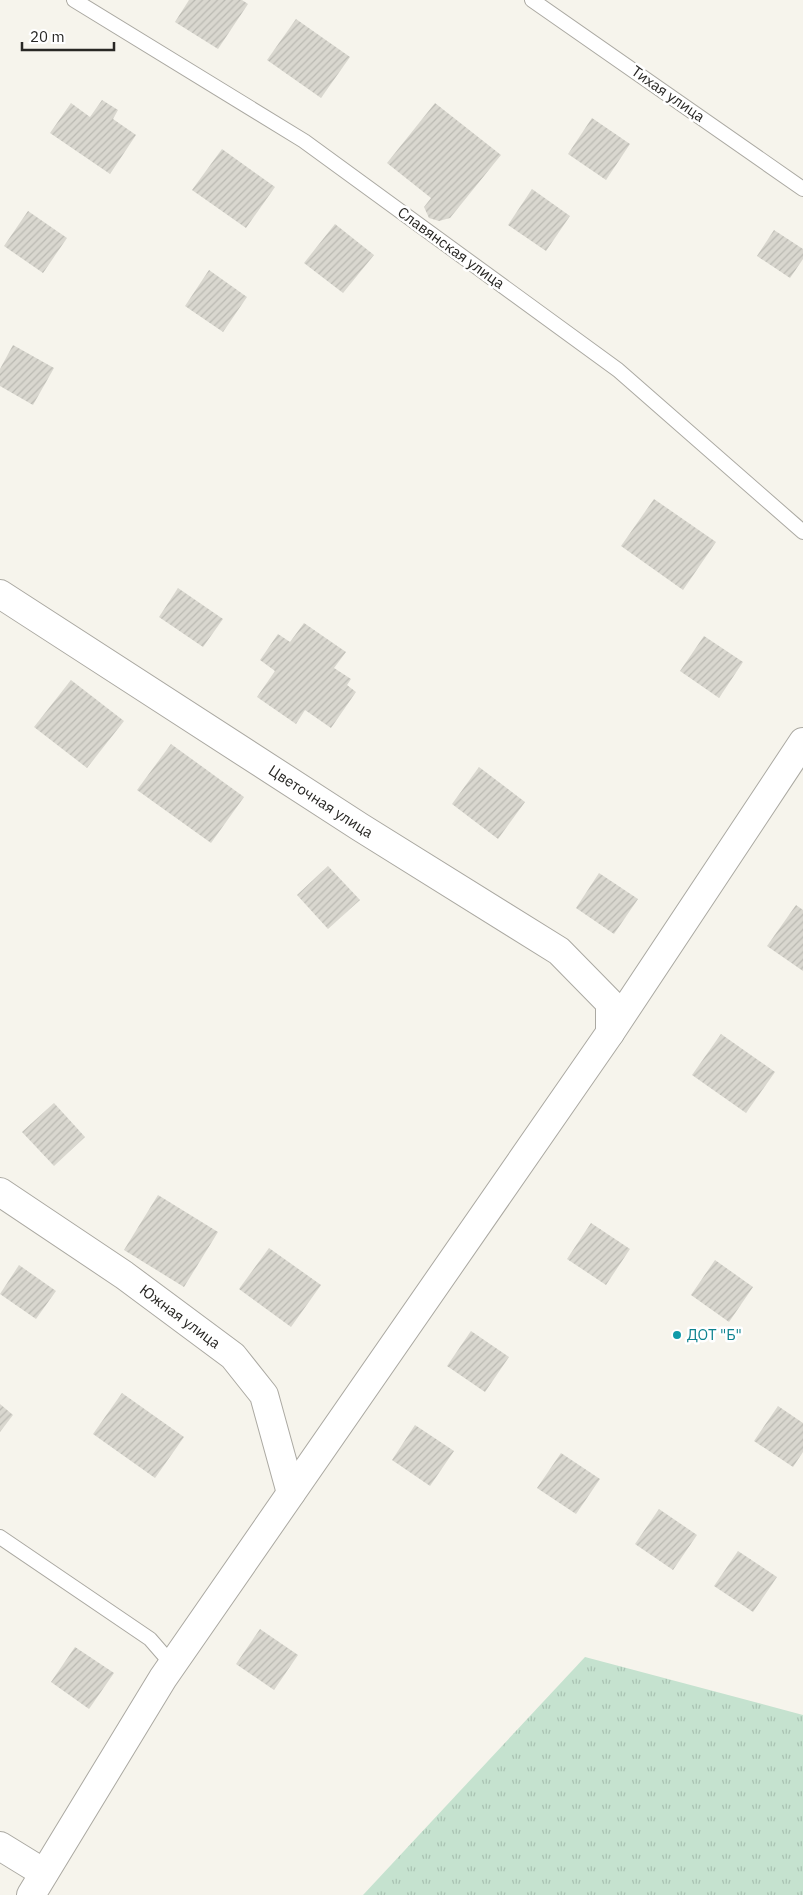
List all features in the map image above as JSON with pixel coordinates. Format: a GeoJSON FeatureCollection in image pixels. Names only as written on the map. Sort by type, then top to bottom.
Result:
{"type":"FeatureCollection","features":[{"type":"Feature","properties":{"kind":"street","name":"Цветочная улица"},"geometry":{"type":"LineString","coordinates":[[0,594],[360,827],[559,951],[610,1003],[610,1033]]}},
{"type":"Feature","properties":{"kind":"street"},"geometry":{"type":"LineString","coordinates":[[0,1846],[37,1884],[163,1678],[610,1033],[803,742]]}},
{"type":"Feature","properties":{"kind":"street","name":"Южная улица"},"geometry":{"type":"LineString","coordinates":[[0,1192],[124,1275],[234,1356],[264,1395],[291,1493]]}},
{"type":"Feature","properties":{"kind":"lane","name":"Славянская улица"},"geometry":{"type":"LineString","coordinates":[[74,0],[304,141],[610,364],[803,532]]}},
{"type":"Feature","properties":{"kind":"lane","name":"Тихая улица"},"geometry":{"type":"LineString","coordinates":[[532,0],[803,189]]}},
{"type":"Feature","properties":{"kind":"lane"},"geometry":{"type":"LineString","coordinates":[[0,1537],[150,1639],[170,1662],[163,1678]]}},
{"type":"Feature","properties":{"kind":"green space"},"geometry":{"type":"Polygon","coordinates":[[[585,1657],[803,1715],[803,1895],[363,1895],[585,1657]]]}},
{"type":"Feature","properties":{"kind":"building"},"geometry":{"type":"Polygon","coordinates":[[[189,0],[242,0],[248,4],[218,49],[175,22],[189,0]]]}},
{"type":"Feature","properties":{"kind":"building"},"geometry":{"type":"Polygon","coordinates":[[[296,19],[350,57],[321,98],[267,60],[296,19]]]}},
{"type":"Feature","properties":{"kind":"building"},"geometry":{"type":"Polygon","coordinates":[[[102,100],[118,110],[113,119],[136,135],[110,174],[50,133],[71,103],[90,117],[102,100]]]}},
{"type":"Feature","properties":{"kind":"building"},"geometry":{"type":"Polygon","coordinates":[[[435,103],[501,155],[450,218],[439,221],[429,218],[424,207],[431,198],[387,163],[435,103]]]}},
{"type":"Feature","properties":{"kind":"building"},"geometry":{"type":"Polygon","coordinates":[[[592,118],[630,144],[606,180],[568,154],[592,118]]]}},
{"type":"Feature","properties":{"kind":"building"},"geometry":{"type":"Polygon","coordinates":[[[222,149],[275,187],[246,228],[192,190],[222,149]]]}},
{"type":"Feature","properties":{"kind":"building"},"geometry":{"type":"Polygon","coordinates":[[[532,189],[570,216],[546,251],[508,225],[532,189]]]}},
{"type":"Feature","properties":{"kind":"building"},"geometry":{"type":"Polygon","coordinates":[[[28,211],[67,238],[43,273],[4,246],[28,211]]]}},
{"type":"Feature","properties":{"kind":"building"},"geometry":{"type":"Polygon","coordinates":[[[335,224],[374,255],[343,293],[304,263],[335,224]]]}},
{"type":"Feature","properties":{"kind":"building"},"geometry":{"type":"Polygon","coordinates":[[[774,230],[803,249],[803,259],[790,278],[757,256],[774,230]]]}},
{"type":"Feature","properties":{"kind":"building"},"geometry":{"type":"Polygon","coordinates":[[[209,270],[247,297],[223,332],[185,306],[209,270]]]}},
{"type":"Feature","properties":{"kind":"building"},"geometry":{"type":"Polygon","coordinates":[[[13,345],[54,368],[33,405],[0,386],[0,369],[13,345]]]}},
{"type":"Feature","properties":{"kind":"building"},"geometry":{"type":"Polygon","coordinates":[[[654,499],[716,542],[683,590],[621,546],[654,499]]]}},
{"type":"Feature","properties":{"kind":"building"},"geometry":{"type":"Polygon","coordinates":[[[178,588],[223,619],[203,647],[159,617],[178,588]]]}},
{"type":"Feature","properties":{"kind":"building"},"geometry":{"type":"Polygon","coordinates":[[[304,623],[346,652],[334,668],[351,679],[347,685],[356,692],[331,728],[305,710],[296,724],[257,697],[275,671],[260,660],[278,634],[290,642],[304,623]]]}},
{"type":"Feature","properties":{"kind":"building"},"geometry":{"type":"Polygon","coordinates":[[[704,636],[743,662],[719,698],[680,671],[704,636]]]}},
{"type":"Feature","properties":{"kind":"building"},"geometry":{"type":"Polygon","coordinates":[[[71,680],[124,721],[87,768],[34,727],[71,680]]]}},
{"type":"Feature","properties":{"kind":"building"},"geometry":{"type":"Polygon","coordinates":[[[171,744],[244,797],[211,843],[137,790],[171,744]]]}},
{"type":"Feature","properties":{"kind":"building"},"geometry":{"type":"Polygon","coordinates":[[[479,767],[525,802],[498,839],[452,804],[479,767]]]}},
{"type":"Feature","properties":{"kind":"building"},"geometry":{"type":"Polygon","coordinates":[[[328,866],[360,900],[328,929],[297,895],[328,866]]]}},
{"type":"Feature","properties":{"kind":"building"},"geometry":{"type":"Polygon","coordinates":[[[599,873],[638,899],[614,934],[576,908],[599,873]]]}},
{"type":"Feature","properties":{"kind":"building"},"geometry":{"type":"Polygon","coordinates":[[[796,905],[803,910],[803,971],[767,946],[796,905]]]}},
{"type":"Feature","properties":{"kind":"building"},"geometry":{"type":"Polygon","coordinates":[[[721,1034],[775,1072],[746,1113],[692,1075],[721,1034]]]}},
{"type":"Feature","properties":{"kind":"building"},"geometry":{"type":"Polygon","coordinates":[[[54,1103],[85,1137],[54,1166],[22,1132],[54,1103]]]}},
{"type":"Feature","properties":{"kind":"building"},"geometry":{"type":"Polygon","coordinates":[[[158,1195],[218,1232],[184,1287],[124,1250],[158,1195]]]}},
{"type":"Feature","properties":{"kind":"building"},"geometry":{"type":"Polygon","coordinates":[[[591,1223],[630,1249],[606,1285],[567,1259],[591,1223]]]}},
{"type":"Feature","properties":{"kind":"building"},"geometry":{"type":"Polygon","coordinates":[[[269,1248],[321,1285],[291,1327],[239,1289],[269,1248]]]}},
{"type":"Feature","properties":{"kind":"building"},"geometry":{"type":"Polygon","coordinates":[[[715,1260],[753,1287],[729,1322],[691,1295],[715,1260]]]}},
{"type":"Feature","properties":{"kind":"building"},"geometry":{"type":"Polygon","coordinates":[[[19,1265],[56,1291],[36,1319],[0,1294],[19,1265]]]}},
{"type":"Feature","properties":{"kind":"building"},"geometry":{"type":"Polygon","coordinates":[[[471,1331],[509,1357],[485,1392],[447,1366],[471,1331]]]}},
{"type":"Feature","properties":{"kind":"building"},"geometry":{"type":"Polygon","coordinates":[[[122,1393],[184,1437],[155,1478],[93,1434],[122,1393]]]}},
{"type":"Feature","properties":{"kind":"building"},"geometry":{"type":"Polygon","coordinates":[[[0,1404],[13,1415],[0,1432],[0,1404]]]}},
{"type":"Feature","properties":{"kind":"building"},"geometry":{"type":"Polygon","coordinates":[[[778,1406],[803,1423],[803,1452],[793,1467],[754,1441],[778,1406]]]}},
{"type":"Feature","properties":{"kind":"building"},"geometry":{"type":"Polygon","coordinates":[[[415,1425],[454,1451],[430,1486],[392,1460],[415,1425]]]}},
{"type":"Feature","properties":{"kind":"building"},"geometry":{"type":"Polygon","coordinates":[[[561,1453],[600,1479],[576,1514],[537,1488],[561,1453]]]}},
{"type":"Feature","properties":{"kind":"building"},"geometry":{"type":"Polygon","coordinates":[[[659,1509],[697,1535],[673,1570],[635,1544],[659,1509]]]}},
{"type":"Feature","properties":{"kind":"building"},"geometry":{"type":"Polygon","coordinates":[[[738,1551],[777,1577],[753,1612],[714,1586],[738,1551]]]}},
{"type":"Feature","properties":{"kind":"building"},"geometry":{"type":"Polygon","coordinates":[[[260,1629],[298,1655],[274,1690],[236,1664],[260,1629]]]}},
{"type":"Feature","properties":{"kind":"building"},"geometry":{"type":"Polygon","coordinates":[[[75,1647],[114,1673],[89,1709],[51,1682],[75,1647]]]}},
{"type":"Feature","properties":{"kind":"place","name":"ДОТ \"Б\""},"geometry":{"type":"Point","coordinates":[677,1335]}}]}
